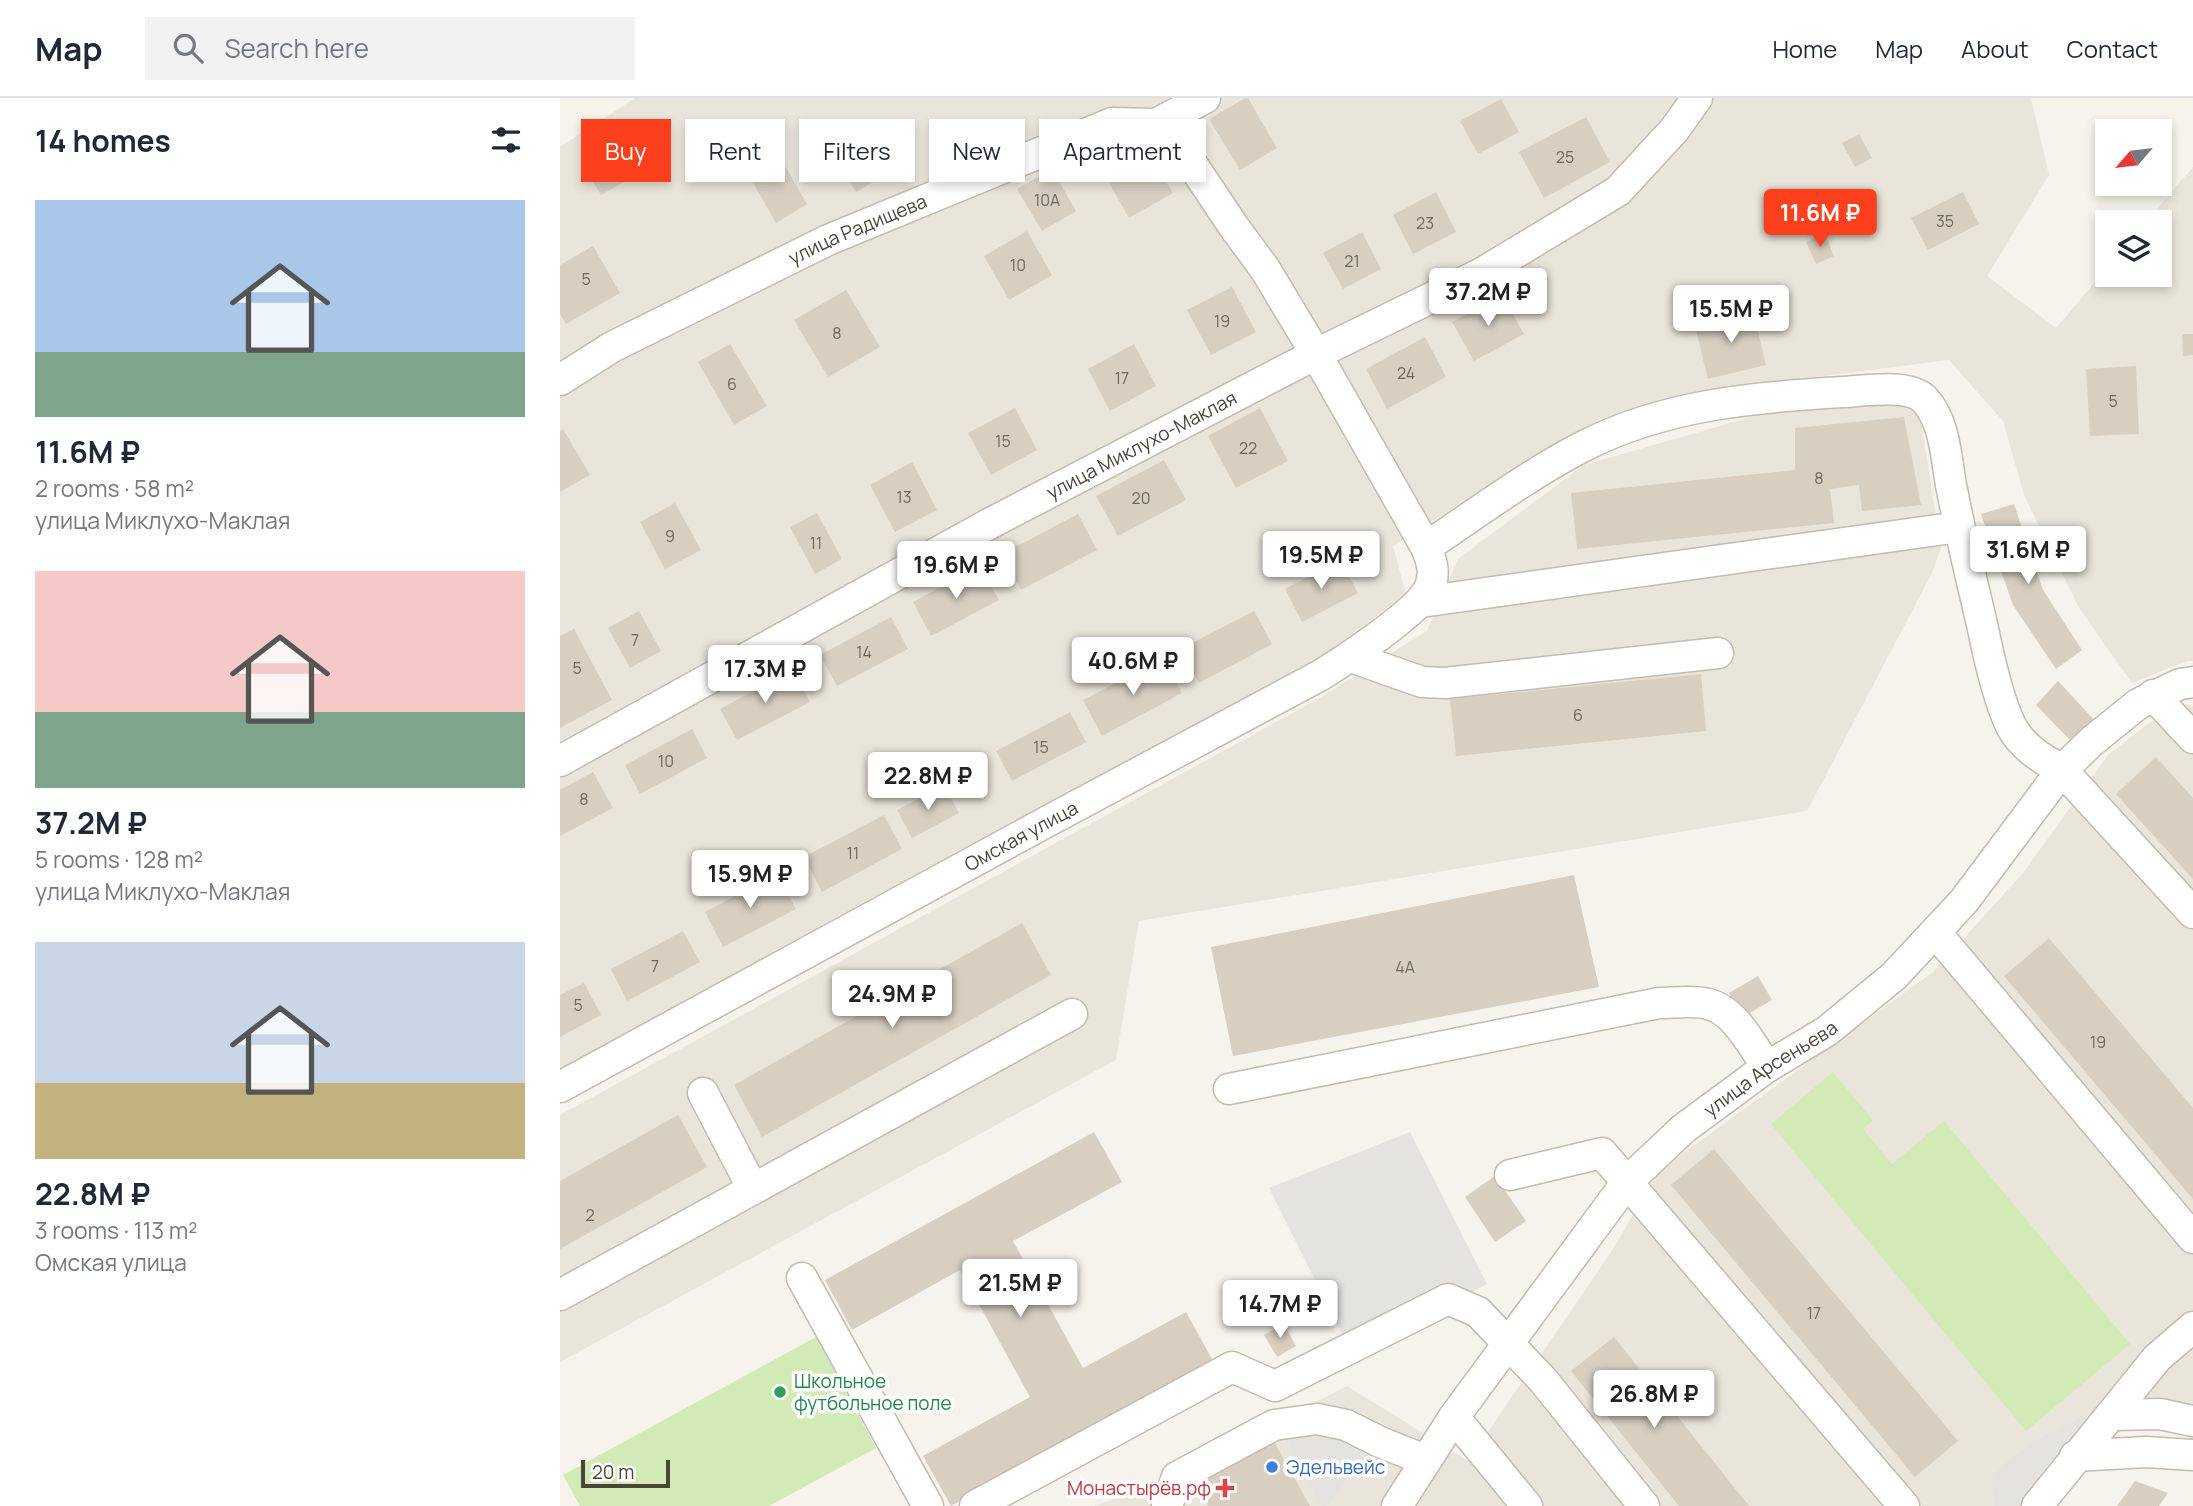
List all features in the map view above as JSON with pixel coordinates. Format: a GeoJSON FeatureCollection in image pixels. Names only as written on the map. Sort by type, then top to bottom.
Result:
{"type":"FeatureCollection","features":[{"type":"Feature","properties":{"kind":"street","name":"улица Радищева"},"geometry":{"type":"LineString","coordinates":[[1165,119],[1205,98]]}},
{"type":"Feature","properties":{"kind":"street","name":"улица Миклухо-Маклая"},"geometry":{"type":"LineString","coordinates":[[560,761],[989,524],[1317,354],[1482,273],[1618,191],[1675,129],[1697,98]]}},
{"type":"Feature","properties":{"kind":"street","name":"улица Радищева"},"geometry":{"type":"LineString","coordinates":[[560,380],[612,347],[828,240],[1039,153]]}},
{"type":"Feature","properties":{"kind":"street"},"geometry":{"type":"LineString","coordinates":[[1204,182],[1265,269],[1317,354],[1426,547],[1433,563],[1433,577],[1421,602]]}},
{"type":"Feature","properties":{"kind":"street"},"geometry":{"type":"LineString","coordinates":[[1426,547],[1583,446],[1642,423],[1714,404],[1776,396],[1884,389],[1908,391],[1924,399],[1940,425],[1959,527],[1990,662],[2011,726],[2027,747],[2062,770],[2193,912]]}},
{"type":"Feature","properties":{"kind":"street"},"geometry":{"type":"LineString","coordinates":[[1421,602],[1959,527]]}},
{"type":"Feature","properties":{"kind":"street","name":"Омская улица"},"geometry":{"type":"LineString","coordinates":[[560,1087],[1321,675],[1350,657],[1421,602]]}},
{"type":"Feature","properties":{"kind":"street"},"geometry":{"type":"LineString","coordinates":[[1350,657],[1422,682],[1446,683],[1718,653]]}},
{"type":"Feature","properties":{"kind":"street","name":"улица Арсеньева"},"geometry":{"type":"LineString","coordinates":[[1397,1506],[1454,1417],[1628,1182],[1683,1129],[1767,1067],[1827,1031],[1894,976],[1964,901],[2062,770],[2091,742],[2153,695],[2180,684],[2193,682]]}},
{"type":"Feature","properties":{"kind":"street"},"geometry":{"type":"LineString","coordinates":[[2153,695],[2193,738]]}},
{"type":"Feature","properties":{"kind":"street"},"geometry":{"type":"LineString","coordinates":[[1936,933],[2193,1238]]}},
{"type":"Feature","properties":{"kind":"street"},"geometry":{"type":"LineString","coordinates":[[1229,1089],[1659,1003],[1708,1003],[1721,1009],[1736,1023],[1767,1067]]}},
{"type":"Feature","properties":{"kind":"street"},"geometry":{"type":"LineString","coordinates":[[560,1295],[1072,1014]]}},
{"type":"Feature","properties":{"kind":"street"},"geometry":{"type":"LineString","coordinates":[[704,1093],[753,1189]]}},
{"type":"Feature","properties":{"kind":"street"},"geometry":{"type":"LineString","coordinates":[[1510,1175],[1602,1153],[1904,1506]]}},
{"type":"Feature","properties":{"kind":"street"},"geometry":{"type":"LineString","coordinates":[[802,1278],[928,1506]]}},
{"type":"Feature","properties":{"kind":"street"},"geometry":{"type":"LineString","coordinates":[[975,1506],[1232,1367],[1275,1386],[1448,1299],[1478,1312],[1543,1380],[1644,1506]]}},
{"type":"Feature","properties":{"kind":"street"},"geometry":{"type":"LineString","coordinates":[[2037,1506],[2157,1358],[2193,1327]]}},
{"type":"Feature","properties":{"kind":"street"},"geometry":{"type":"LineString","coordinates":[[2113,1415],[2160,1414],[2193,1421]]}},
{"type":"Feature","properties":{"kind":"street"},"geometry":{"type":"LineString","coordinates":[[1454,1417],[1527,1506]]}},
{"type":"Feature","properties":{"kind":"street"},"geometry":{"type":"LineString","coordinates":[[1167,1506],[1177,1478],[1274,1425],[1317,1419],[1346,1425],[1425,1460]]}},
{"type":"Feature","properties":{"kind":"street"},"geometry":{"type":"LineString","coordinates":[[2075,1456],[2146,1452],[2193,1455]]}},
{"type":"Feature","properties":{"kind":"shaded area"},"geometry":{"type":"Polygon","coordinates":[[[635,98],[2031,98],[2049,175],[1987,276],[2056,328],[2095,282],[2095,287],[2172,287],[2172,210],[2156,210],[2168,196],[2172,196],[2172,192],[2193,167],[2193,661],[2132,683],[2079,608],[2024,495],[2003,421],[1949,360],[1697,392],[1602,419],[1537,455],[1393,546],[1406,594],[1305,669],[1172,738],[560,1083],[560,147],[581,133],[581,182],[671,182],[671,119],[603,119],[635,98]]]}},
{"type":"Feature","properties":{"kind":"shaded area"},"geometry":{"type":"Polygon","coordinates":[[[1899,398],[1919,408],[1941,548],[1932,573],[1807,811],[1139,921],[1116,1060],[560,1362],[560,1115],[1318,699],[1427,631],[1458,559],[1584,465],[1797,404],[1899,398]]]}},
{"type":"Feature","properties":{"kind":"shaded area"},"geometry":{"type":"Polygon","coordinates":[[[2176,702],[2193,706],[2193,1439],[2115,1389],[2027,1506],[1094,1506],[1157,1484],[1347,1386],[1468,1461],[1611,1252],[1660,1170],[1933,972],[2023,873],[2108,755],[2176,702]]]}},
{"type":"Feature","properties":{"kind":"shaded area"},"geometry":{"type":"Polygon","coordinates":[[[1410,1132],[1487,1284],[1353,1356],[1269,1188],[1410,1132]]]}},
{"type":"Feature","properties":{"kind":"shaded area"},"geometry":{"type":"Polygon","coordinates":[[[2095,1410],[2026,1506],[1994,1506],[1992,1476],[2009,1459],[2036,1440],[2095,1410]]]}},
{"type":"Feature","properties":{"kind":"shaded area"},"geometry":{"type":"Polygon","coordinates":[[[1322,1429],[1370,1448],[1327,1506],[1321,1506],[1285,1434],[1322,1429]]]}},
{"type":"Feature","properties":{"kind":"green space"},"geometry":{"type":"Polygon","coordinates":[[[1833,1072],[1873,1120],[1863,1129],[1892,1164],[1944,1121],[2130,1344],[2026,1431],[1771,1124],[1833,1072]]]}},
{"type":"Feature","properties":{"kind":"green space","name":"Школьное футбольное поле"},"geometry":{"type":"Polygon","coordinates":[[[816,1337],[876,1448],[769,1506],[580,1506],[563,1475],[816,1337]]]}},
{"type":"Feature","properties":{"kind":"building"},"geometry":{"type":"Polygon","coordinates":[[[1248,98],[1277,148],[1240,170],[1209,119],[1248,98]]]}},
{"type":"Feature","properties":{"kind":"building"},"geometry":{"type":"Polygon","coordinates":[[[1501,99],[1519,132],[1478,154],[1460,121],[1501,99]]]}},
{"type":"Feature","properties":{"kind":"building"},"geometry":{"type":"Polygon","coordinates":[[[1586,117],[1610,162],[1544,198],[1519,152],[1586,117]]]}},
{"type":"Feature","properties":{"kind":"building"},"geometry":{"type":"Polygon","coordinates":[[[1859,134],[1872,158],[1855,167],[1842,143],[1859,134]]]}},
{"type":"Feature","properties":{"kind":"building"},"geometry":{"type":"Polygon","coordinates":[[[785,166],[807,204],[776,223],[753,182],[785,182],[785,166]]]}},
{"type":"Feature","properties":{"kind":"building"},"geometry":{"type":"Polygon","coordinates":[[[1039,176],[1039,182],[1059,182],[1076,211],[1042,231],[1017,189],[1039,176]]]}},
{"type":"Feature","properties":{"kind":"building"},"geometry":{"type":"Polygon","coordinates":[[[593,182],[624,182],[601,195],[593,182]]]}},
{"type":"Feature","properties":{"kind":"building"},"geometry":{"type":"Polygon","coordinates":[[[850,182],[873,182],[856,192],[850,182]]]}},
{"type":"Feature","properties":{"kind":"building"},"geometry":{"type":"Polygon","coordinates":[[[1167,182],[1173,193],[1129,218],[1109,183],[1167,182]]]}},
{"type":"Feature","properties":{"kind":"building"},"geometry":{"type":"Polygon","coordinates":[[[1436,192],[1456,232],[1413,254],[1393,215],[1436,192]]]}},
{"type":"Feature","properties":{"kind":"building"},"geometry":{"type":"Polygon","coordinates":[[[1963,192],[1979,224],[1928,250],[1911,218],[1963,192]]]}},
{"type":"Feature","properties":{"kind":"building"},"geometry":{"type":"Polygon","coordinates":[[[1027,231],[1052,275],[1009,300],[984,256],[1027,231]]]}},
{"type":"Feature","properties":{"kind":"building"},"geometry":{"type":"Polygon","coordinates":[[[1362,232],[1381,269],[1343,289],[1323,253],[1362,232]]]}},
{"type":"Feature","properties":{"kind":"building"},"geometry":{"type":"Polygon","coordinates":[[[1825,234],[1834,256],[1816,264],[1806,242],[1825,234]]]}},
{"type":"Feature","properties":{"kind":"building"},"geometry":{"type":"Polygon","coordinates":[[[593,246],[620,293],[566,324],[560,314],[560,265],[593,246]]]}},
{"type":"Feature","properties":{"kind":"building"},"geometry":{"type":"Polygon","coordinates":[[[1232,287],[1256,332],[1211,355],[1187,310],[1232,287]]]}},
{"type":"Feature","properties":{"kind":"building"},"geometry":{"type":"Polygon","coordinates":[[[846,290],[880,347],[828,377],[794,320],[846,290]]]}},
{"type":"Feature","properties":{"kind":"building"},"geometry":{"type":"Polygon","coordinates":[[[1502,295],[1524,334],[1474,361],[1452,322],[1502,295]]]}},
{"type":"Feature","properties":{"kind":"building"},"geometry":{"type":"Polygon","coordinates":[[[1753,311],[1766,365],[1708,379],[1695,326],[1753,311]]]}},
{"type":"Feature","properties":{"kind":"building"},"geometry":{"type":"Polygon","coordinates":[[[2182,334],[2193,334],[2193,355],[2183,356],[2182,334]]]}},
{"type":"Feature","properties":{"kind":"building"},"geometry":{"type":"Polygon","coordinates":[[[1425,337],[1446,377],[1387,409],[1366,369],[1425,337]]]}},
{"type":"Feature","properties":{"kind":"building"},"geometry":{"type":"Polygon","coordinates":[[[730,344],[767,406],[734,425],[698,362],[730,344]]]}},
{"type":"Feature","properties":{"kind":"building"},"geometry":{"type":"Polygon","coordinates":[[[1134,344],[1156,386],[1110,411],[1088,369],[1134,344]]]}},
{"type":"Feature","properties":{"kind":"building"},"geometry":{"type":"Polygon","coordinates":[[[2136,366],[2139,434],[2090,436],[2086,369],[2136,366]]]}},
{"type":"Feature","properties":{"kind":"building"},"geometry":{"type":"Polygon","coordinates":[[[1015,408],[1037,450],[991,475],[968,433],[1015,408]]]}},
{"type":"Feature","properties":{"kind":"building"},"geometry":{"type":"Polygon","coordinates":[[[1260,408],[1288,461],[1236,488],[1208,436],[1260,408]]]}},
{"type":"Feature","properties":{"kind":"building"},"geometry":{"type":"Polygon","coordinates":[[[1904,417],[1921,505],[1862,511],[1859,485],[1830,489],[1834,523],[1577,549],[1571,493],[1795,470],[1795,428],[1904,417]]]}},
{"type":"Feature","properties":{"kind":"building"},"geometry":{"type":"Polygon","coordinates":[[[563,429],[590,475],[560,492],[560,431],[563,429]]]}},
{"type":"Feature","properties":{"kind":"building"},"geometry":{"type":"Polygon","coordinates":[[[1164,460],[1186,500],[1118,536],[1096,496],[1164,460]]]}},
{"type":"Feature","properties":{"kind":"building"},"geometry":{"type":"Polygon","coordinates":[[[912,462],[937,510],[895,532],[870,485],[912,462]]]}},
{"type":"Feature","properties":{"kind":"building"},"geometry":{"type":"Polygon","coordinates":[[[675,503],[701,550],[665,569],[640,522],[675,503]]]}},
{"type":"Feature","properties":{"kind":"building"},"geometry":{"type":"Polygon","coordinates":[[[2014,504],[2043,590],[2082,650],[2056,669],[2013,605],[1981,514],[2014,504]]]}},
{"type":"Feature","properties":{"kind":"building"},"geometry":{"type":"Polygon","coordinates":[[[817,513],[842,559],[815,574],[790,527],[817,513]]]}},
{"type":"Feature","properties":{"kind":"building"},"geometry":{"type":"Polygon","coordinates":[[[1078,514],[1097,550],[1021,590],[1002,554],[1078,514]]]}},
{"type":"Feature","properties":{"kind":"building"},"geometry":{"type":"Polygon","coordinates":[[[1340,560],[1358,593],[1302,622],[1285,589],[1340,560]]]}},
{"type":"Feature","properties":{"kind":"building"},"geometry":{"type":"Polygon","coordinates":[[[980,566],[999,600],[931,636],[913,602],[980,566]]]}},
{"type":"Feature","properties":{"kind":"building"},"geometry":{"type":"Polygon","coordinates":[[[639,611],[661,651],[630,668],[608,628],[639,611]]]}},
{"type":"Feature","properties":{"kind":"building"},"geometry":{"type":"Polygon","coordinates":[[[1254,611],[1272,644],[1199,683],[1181,649],[1254,611]]]}},
{"type":"Feature","properties":{"kind":"building"},"geometry":{"type":"Polygon","coordinates":[[[891,617],[908,649],[837,686],[820,655],[891,617]]]}},
{"type":"Feature","properties":{"kind":"building"},"geometry":{"type":"Polygon","coordinates":[[[574,629],[612,700],[560,728],[560,636],[574,629]]]}},
{"type":"Feature","properties":{"kind":"building"},"geometry":{"type":"Polygon","coordinates":[[[1164,658],[1182,693],[1102,736],[1083,700],[1164,658]]]}},
{"type":"Feature","properties":{"kind":"building"},"geometry":{"type":"Polygon","coordinates":[[[793,670],[810,702],[737,740],[720,709],[793,670]]]}},
{"type":"Feature","properties":{"kind":"building"},"geometry":{"type":"Polygon","coordinates":[[[1701,674],[1706,731],[1456,756],[1450,699],[1701,674]]]}},
{"type":"Feature","properties":{"kind":"building"},"geometry":{"type":"Polygon","coordinates":[[[2058,681],[2096,722],[2073,743],[2036,705],[2058,681]]]}},
{"type":"Feature","properties":{"kind":"building"},"geometry":{"type":"Polygon","coordinates":[[[1070,712],[1086,742],[1012,781],[996,751],[1070,712]]]}},
{"type":"Feature","properties":{"kind":"building"},"geometry":{"type":"Polygon","coordinates":[[[692,729],[707,758],[640,794],[625,765],[692,729]]]}},
{"type":"Feature","properties":{"kind":"building"},"geometry":{"type":"Polygon","coordinates":[[[2156,757],[2193,798],[2193,879],[2116,794],[2156,757]]]}},
{"type":"Feature","properties":{"kind":"building"},"geometry":{"type":"Polygon","coordinates":[[[593,772],[613,808],[560,836],[560,790],[593,772]]]}},
{"type":"Feature","properties":{"kind":"building"},"geometry":{"type":"Polygon","coordinates":[[[944,785],[959,813],[912,838],[897,810],[944,785]]]}},
{"type":"Feature","properties":{"kind":"building"},"geometry":{"type":"Polygon","coordinates":[[[884,815],[902,849],[822,892],[804,857],[884,815]]]}},
{"type":"Feature","properties":{"kind":"building"},"geometry":{"type":"Polygon","coordinates":[[[777,874],[796,909],[723,947],[705,912],[777,874]]]}},
{"type":"Feature","properties":{"kind":"building"},"geometry":{"type":"Polygon","coordinates":[[[1574,875],[1599,987],[1233,1056],[1211,947],[1574,875]]]}},
{"type":"Feature","properties":{"kind":"building"},"geometry":{"type":"Polygon","coordinates":[[[1022,923],[1051,975],[762,1137],[734,1085],[1022,923]]]}},
{"type":"Feature","properties":{"kind":"building"},"geometry":{"type":"Polygon","coordinates":[[[683,931],[700,962],[627,1001],[611,969],[683,931]]]}},
{"type":"Feature","properties":{"kind":"building"},"geometry":{"type":"Polygon","coordinates":[[[2049,938],[2193,1108],[2193,1199],[2004,976],[2049,938]]]}},
{"type":"Feature","properties":{"kind":"building"},"geometry":{"type":"Polygon","coordinates":[[[1758,976],[1772,1000],[1743,1017],[1729,993],[1758,976]]]}},
{"type":"Feature","properties":{"kind":"building"},"geometry":{"type":"Polygon","coordinates":[[[584,983],[601,1015],[560,1037],[560,995],[584,983]]]}},
{"type":"Feature","properties":{"kind":"building"},"geometry":{"type":"Polygon","coordinates":[[[678,1115],[707,1167],[560,1249],[560,1181],[678,1115]]]}},
{"type":"Feature","properties":{"kind":"building"},"geometry":{"type":"Polygon","coordinates":[[[1094,1132],[1122,1182],[1013,1241],[1083,1368],[1186,1312],[1213,1361],[951,1506],[923,1456],[1030,1397],[960,1270],[852,1330],[825,1280],[1094,1132]]]}},
{"type":"Feature","properties":{"kind":"building"},"geometry":{"type":"Polygon","coordinates":[[[1714,1149],[1958,1441],[1915,1477],[1671,1185],[1714,1149]]]}},
{"type":"Feature","properties":{"kind":"building"},"geometry":{"type":"Polygon","coordinates":[[[1495,1176],[1526,1221],[1495,1242],[1465,1197],[1495,1176]]]}},
{"type":"Feature","properties":{"kind":"building"},"geometry":{"type":"Polygon","coordinates":[[[1284,1324],[1296,1346],[1277,1357],[1264,1335],[1284,1324]]]}},
{"type":"Feature","properties":{"kind":"building"},"geometry":{"type":"Polygon","coordinates":[[[1614,1337],[1749,1506],[1679,1506],[1571,1371],[1614,1337]]]}},
{"type":"Feature","properties":{"kind":"building"},"geometry":{"type":"Polygon","coordinates":[[[1273,1440],[1310,1506],[1208,1506],[1196,1484],[1273,1440]]]}},
{"type":"Feature","properties":{"kind":"building"},"geometry":{"type":"Polygon","coordinates":[[[2135,1481],[2168,1493],[2159,1506],[2117,1506],[2135,1481]]]}},
{"type":"Feature","properties":{"kind":"place","name":"Школьное футбольное поле"},"geometry":{"type":"Point","coordinates":[780,1392]}},
{"type":"Feature","properties":{"kind":"place","name":"Эдельвейс"},"geometry":{"type":"Point","coordinates":[1272,1467]}},
{"type":"Feature","properties":{"kind":"place","name":"Монастырёв.рф"},"geometry":{"type":"Point","coordinates":[1225,1488]}}]}
